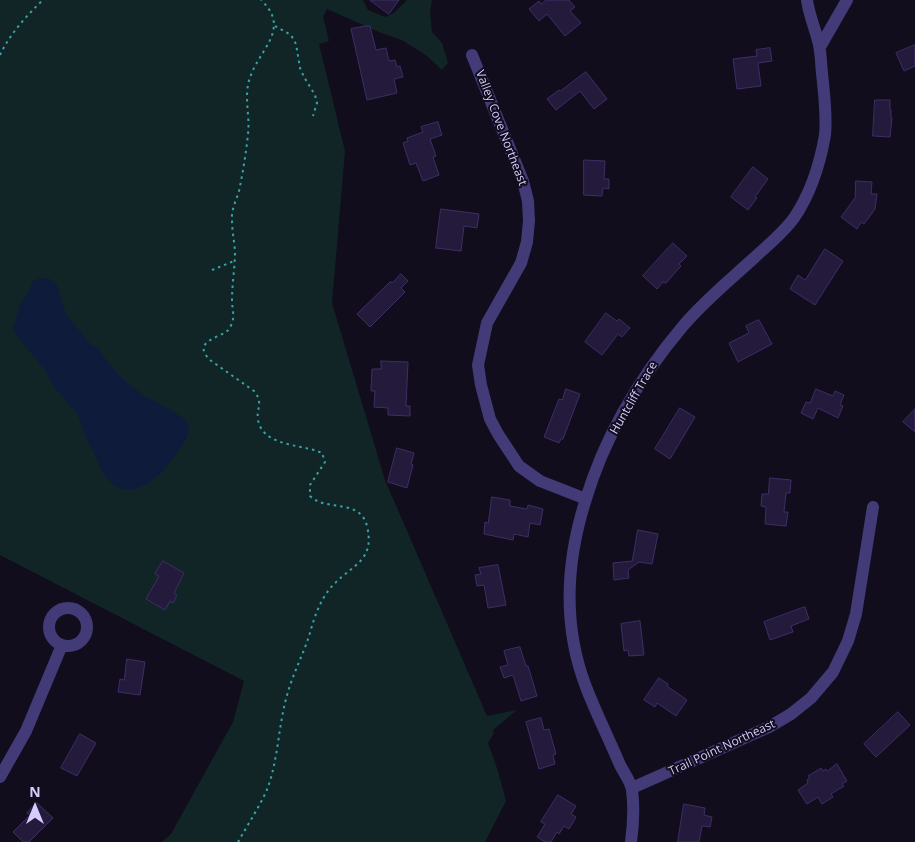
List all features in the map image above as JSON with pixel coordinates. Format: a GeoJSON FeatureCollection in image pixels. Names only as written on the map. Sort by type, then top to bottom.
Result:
{"type":"FeatureCollection","features":[{"type":"Feature","properties":{"kind":"street","name":"Huntcliff Trace"},"geometry":{"type":"LineString","coordinates":[[632,842],[632,788],[586,686],[572,631],[569,599],[570,566],[576,533],[601,458],[638,388],[683,326],[708,298],[781,234],[794,219],[806,198],[819,166],[825,132],[825,104],[820,47],[807,0]]}},
{"type":"Feature","properties":{"kind":"street"},"geometry":{"type":"LineString","coordinates":[[820,47],[848,0]]}},
{"type":"Feature","properties":{"kind":"street","name":"Valley Cove Northeast"},"geometry":{"type":"LineString","coordinates":[[472,55],[523,181],[528,201],[529,221],[527,242],[521,263],[487,323],[478,365],[485,402],[498,434],[519,466],[540,481],[586,499]]}},
{"type":"Feature","properties":{"kind":"street","name":"Trail Point Northeast"},"geometry":{"type":"LineString","coordinates":[[632,788],[770,727],[791,714],[811,698],[833,672],[848,641],[856,614],[874,506]]}},
{"type":"Feature","properties":{"kind":"street"},"geometry":{"type":"LineString","coordinates":[[0,777],[26,731],[62,645]]}},
{"type":"Feature","properties":{"kind":"path"},"geometry":{"type":"LineString","coordinates":[[0,55],[13,33],[43,0]]}},
{"type":"Feature","properties":{"kind":"path"},"geometry":{"type":"LineString","coordinates":[[238,842],[266,792],[278,743],[285,700],[318,609],[326,593],[360,563],[366,555],[368,547],[367,527],[364,519],[357,511],[347,506],[319,501],[310,496],[310,486],[325,462],[325,457],[322,453],[271,438],[258,420],[260,402],[258,395],[206,356],[205,346],[208,340],[227,332],[233,321],[234,262],[232,218],[248,132],[248,87],[255,66],[274,33],[275,26],[268,6],[261,0]]}},
{"type":"Feature","properties":{"kind":"path"},"geometry":{"type":"LineString","coordinates":[[275,26],[291,34],[296,44],[304,77],[315,95],[317,103],[312,116]]}},
{"type":"Feature","properties":{"kind":"path"},"geometry":{"type":"LineString","coordinates":[[212,270],[234,262]]}},
{"type":"Feature","properties":{"kind":"green space"},"geometry":{"type":"Polygon","coordinates":[[[0,0],[363,0],[368,10],[385,17],[394,13],[407,0],[432,0],[430,11],[432,32],[442,43],[448,63],[442,70],[427,56],[402,40],[327,9],[323,17],[329,41],[319,44],[345,151],[332,303],[385,480],[487,716],[517,710],[493,730],[494,733],[488,743],[506,801],[485,842],[162,842],[171,834],[233,722],[244,681],[0,555],[0,0]]]}},
{"type":"Feature","properties":{"kind":"water"},"geometry":{"type":"Polygon","coordinates":[[[43,278],[50,279],[56,283],[66,314],[91,345],[98,347],[107,361],[123,379],[142,394],[174,412],[187,422],[189,432],[179,451],[158,475],[141,487],[123,489],[114,485],[105,476],[86,438],[77,414],[55,387],[13,328],[20,305],[28,294],[32,282],[43,278]]]}},
{"type":"Feature","properties":{"kind":"building"},"geometry":{"type":"Polygon","coordinates":[[[370,0],[399,0],[389,14],[370,0]]]}},
{"type":"Feature","properties":{"kind":"building"},"geometry":{"type":"Polygon","coordinates":[[[546,0],[569,0],[575,7],[570,11],[581,23],[565,36],[547,14],[539,21],[529,9],[539,1],[541,4],[546,0]]]}},
{"type":"Feature","properties":{"kind":"building"},"geometry":{"type":"Polygon","coordinates":[[[370,26],[376,50],[386,48],[389,61],[395,60],[397,67],[400,66],[403,77],[394,79],[397,93],[367,100],[351,29],[370,26]]]}},
{"type":"Feature","properties":{"kind":"building"},"geometry":{"type":"Polygon","coordinates":[[[915,45],[915,66],[904,71],[896,53],[915,45]]]}},
{"type":"Feature","properties":{"kind":"building"},"geometry":{"type":"Polygon","coordinates":[[[770,48],[772,61],[758,63],[761,86],[737,89],[733,59],[757,56],[756,50],[770,48]]]}},
{"type":"Feature","properties":{"kind":"building"},"geometry":{"type":"Polygon","coordinates":[[[586,72],[607,99],[594,109],[580,91],[556,110],[547,99],[586,72]]]}},
{"type":"Feature","properties":{"kind":"building"},"geometry":{"type":"Polygon","coordinates":[[[875,100],[890,100],[892,118],[890,137],[873,136],[875,100]]]}},
{"type":"Feature","properties":{"kind":"building"},"geometry":{"type":"Polygon","coordinates":[[[438,122],[442,135],[430,139],[436,156],[433,157],[439,175],[423,181],[416,163],[410,165],[403,143],[408,141],[407,138],[423,132],[421,127],[438,122]]]}},
{"type":"Feature","properties":{"kind":"building"},"geometry":{"type":"Polygon","coordinates":[[[584,160],[605,161],[604,179],[609,179],[609,189],[603,188],[602,196],[584,195],[584,160]]]}},
{"type":"Feature","properties":{"kind":"building"},"geometry":{"type":"Polygon","coordinates":[[[753,167],[768,179],[748,210],[731,197],[753,167]]]}},
{"type":"Feature","properties":{"kind":"building"},"geometry":{"type":"Polygon","coordinates":[[[856,181],[872,182],[871,194],[877,194],[875,209],[864,224],[861,222],[857,229],[841,217],[855,198],[856,181]]]}},
{"type":"Feature","properties":{"kind":"building"},"geometry":{"type":"Polygon","coordinates":[[[441,209],[479,214],[477,228],[464,226],[461,251],[436,248],[441,209]]]}},
{"type":"Feature","properties":{"kind":"building"},"geometry":{"type":"Polygon","coordinates":[[[673,243],[687,256],[666,283],[663,282],[657,289],[643,276],[673,243]]]}},
{"type":"Feature","properties":{"kind":"building"},"geometry":{"type":"Polygon","coordinates":[[[825,249],[843,261],[815,305],[790,289],[798,275],[805,280],[825,249]]]}},
{"type":"Feature","properties":{"kind":"building"},"geometry":{"type":"Polygon","coordinates":[[[401,274],[408,281],[401,288],[405,292],[370,327],[357,314],[401,274]]]}},
{"type":"Feature","properties":{"kind":"building"},"geometry":{"type":"Polygon","coordinates":[[[606,313],[617,321],[619,319],[630,328],[622,337],[618,334],[602,355],[585,342],[606,313]]]}},
{"type":"Feature","properties":{"kind":"building"},"geometry":{"type":"Polygon","coordinates":[[[759,320],[772,344],[738,362],[729,343],[749,333],[746,326],[759,320]]]}},
{"type":"Feature","properties":{"kind":"building"},"geometry":{"type":"Polygon","coordinates":[[[381,361],[408,362],[406,406],[410,406],[410,416],[388,415],[388,408],[374,407],[375,391],[371,391],[372,369],[381,369],[381,361]]]}},
{"type":"Feature","properties":{"kind":"building"},"geometry":{"type":"Polygon","coordinates":[[[566,389],[580,394],[563,439],[559,443],[544,437],[559,399],[562,400],[566,389]]]}},
{"type":"Feature","properties":{"kind":"building"},"geometry":{"type":"Polygon","coordinates":[[[816,389],[833,396],[835,391],[844,395],[840,405],[843,406],[838,418],[818,408],[813,419],[801,413],[806,402],[810,403],[816,389]]]}},
{"type":"Feature","properties":{"kind":"building"},"geometry":{"type":"Polygon","coordinates":[[[680,408],[695,417],[670,459],[655,449],[680,408]]]}},
{"type":"Feature","properties":{"kind":"building"},"geometry":{"type":"Polygon","coordinates":[[[915,409],[915,432],[903,422],[915,409]]]}},
{"type":"Feature","properties":{"kind":"building"},"geometry":{"type":"Polygon","coordinates":[[[397,448],[414,453],[407,488],[388,482],[397,448]]]}},
{"type":"Feature","properties":{"kind":"building"},"geometry":{"type":"Polygon","coordinates":[[[770,478],[791,480],[790,493],[786,493],[784,512],[788,512],[786,526],[765,524],[766,507],[761,506],[762,494],[768,494],[770,478]]]}},
{"type":"Feature","properties":{"kind":"building"},"geometry":{"type":"Polygon","coordinates":[[[492,497],[510,500],[510,506],[527,509],[528,505],[543,509],[540,525],[530,523],[528,537],[514,534],[513,540],[484,534],[485,522],[488,523],[492,497]]]}},
{"type":"Feature","properties":{"kind":"building"},"geometry":{"type":"Polygon","coordinates":[[[638,530],[658,534],[652,564],[639,562],[628,570],[629,578],[614,580],[613,563],[632,561],[638,530]]]}},
{"type":"Feature","properties":{"kind":"building"},"geometry":{"type":"Polygon","coordinates":[[[163,561],[184,573],[174,593],[177,595],[173,603],[170,601],[165,610],[146,599],[159,576],[155,574],[163,561]]]}},
{"type":"Feature","properties":{"kind":"building"},"geometry":{"type":"Polygon","coordinates":[[[498,565],[506,605],[488,608],[484,585],[477,586],[475,575],[481,574],[479,568],[498,565]]]}},
{"type":"Feature","properties":{"kind":"building"},"geometry":{"type":"Polygon","coordinates":[[[805,607],[809,619],[791,626],[793,632],[770,640],[764,622],[805,607]]]}},
{"type":"Feature","properties":{"kind":"building"},"geometry":{"type":"Polygon","coordinates":[[[640,621],[644,655],[629,656],[628,650],[624,651],[621,624],[640,621]]]}},
{"type":"Feature","properties":{"kind":"building"},"geometry":{"type":"Polygon","coordinates":[[[520,647],[537,696],[521,701],[513,675],[504,678],[500,667],[508,665],[504,651],[520,647]]]}},
{"type":"Feature","properties":{"kind":"building"},"geometry":{"type":"Polygon","coordinates":[[[127,659],[145,662],[140,695],[118,692],[120,679],[124,680],[127,659]]]}},
{"type":"Feature","properties":{"kind":"building"},"geometry":{"type":"Polygon","coordinates":[[[659,678],[687,700],[676,716],[657,703],[655,707],[644,700],[659,678]]]}},
{"type":"Feature","properties":{"kind":"building"},"geometry":{"type":"Polygon","coordinates":[[[898,712],[910,725],[876,757],[864,744],[898,712]]]}},
{"type":"Feature","properties":{"kind":"building"},"geometry":{"type":"Polygon","coordinates":[[[541,718],[544,730],[549,729],[556,754],[553,755],[555,764],[539,769],[526,722],[541,718]]]}},
{"type":"Feature","properties":{"kind":"building"},"geometry":{"type":"Polygon","coordinates":[[[80,734],[96,743],[77,776],[61,768],[80,734]]]}},
{"type":"Feature","properties":{"kind":"building"},"geometry":{"type":"Polygon","coordinates":[[[837,764],[847,781],[842,784],[844,786],[831,794],[833,797],[822,804],[818,797],[807,804],[798,790],[808,783],[807,780],[810,778],[808,776],[821,768],[823,771],[826,769],[827,771],[837,764]]]}},
{"type":"Feature","properties":{"kind":"building"},"geometry":{"type":"Polygon","coordinates":[[[558,795],[576,806],[571,814],[576,817],[569,829],[564,826],[559,834],[557,832],[551,842],[545,842],[537,837],[545,824],[541,822],[558,795]]]}},
{"type":"Feature","properties":{"kind":"building"},"geometry":{"type":"Polygon","coordinates":[[[37,803],[53,818],[29,842],[23,842],[13,832],[30,815],[27,813],[37,803]]]}},
{"type":"Feature","properties":{"kind":"building"},"geometry":{"type":"Polygon","coordinates":[[[684,804],[705,808],[704,815],[712,817],[710,827],[702,826],[699,842],[678,842],[684,804]]]}}]}
